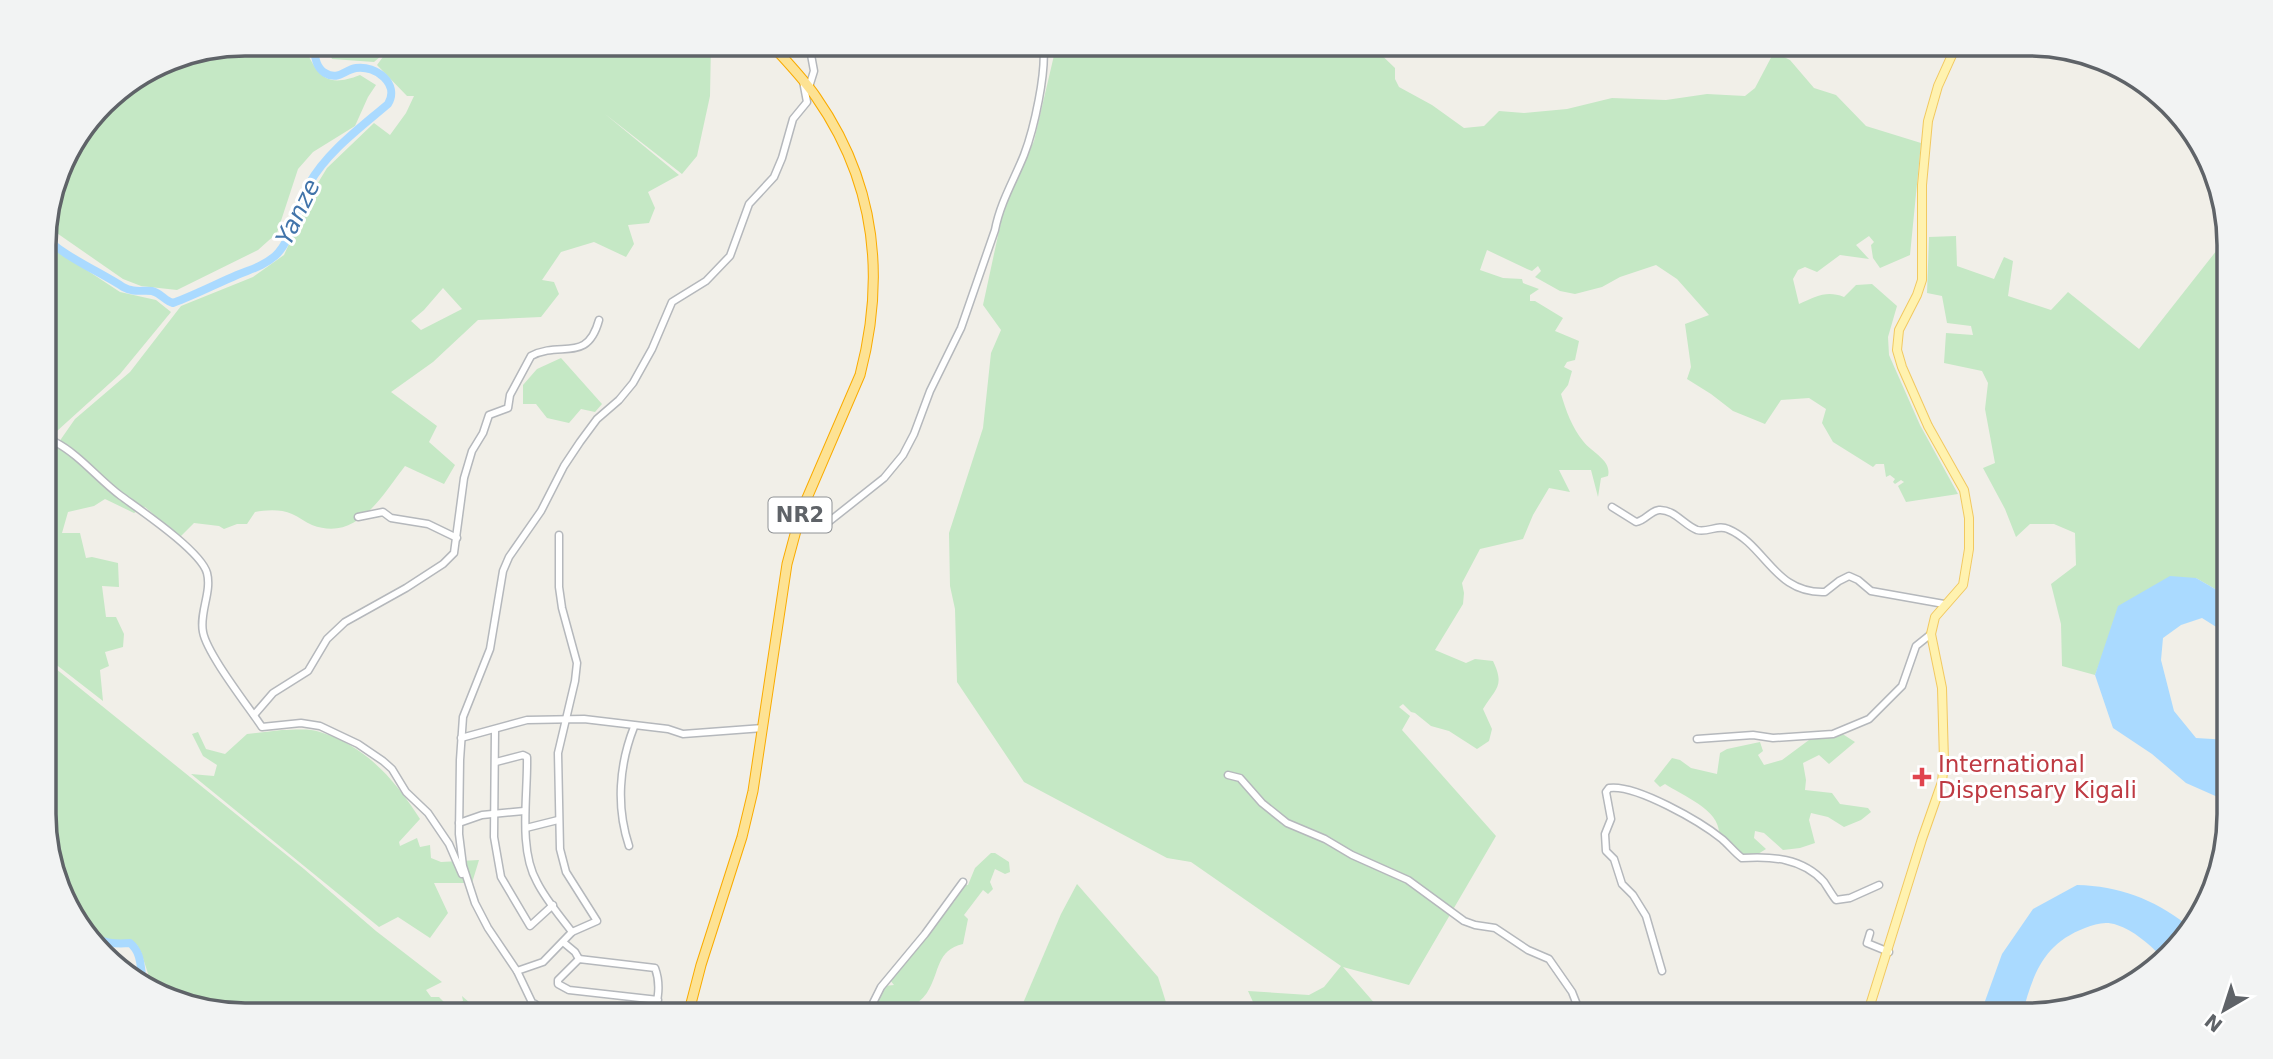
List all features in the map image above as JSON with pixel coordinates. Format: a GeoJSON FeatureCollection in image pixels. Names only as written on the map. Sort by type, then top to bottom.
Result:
{"type":"FeatureCollection","features":[{"type":"Feature","properties":{"kind":"highway","name":"NR2"},"geometry":{"type":"LineString","coordinates":[[691,1003],[742,837],[759,761],[782,589],[797,527],[807,497],[860,376],[866,354],[875,286],[873,243],[856,175],[840,136],[806,83],[782,56]]}},
{"type":"Feature","properties":{"kind":"main road"},"geometry":{"type":"LineString","coordinates":[[1871,1003],[1942,782],[1942,688],[1931,634],[1935,617],[1944,604],[1960,590],[1967,572],[1969,529],[1966,500],[1957,476],[1928,426],[1902,367],[1897,340],[1902,321],[1922,280],[1922,184],[1928,121],[1938,86],[1951,56]]}},
{"type":"Feature","properties":{"kind":"street"},"geometry":{"type":"LineString","coordinates":[[467,881],[460,851],[461,738],[466,708],[491,649],[505,565],[541,511],[564,466],[580,442],[597,419],[619,400],[633,383],[652,349],[672,302],[706,281],[730,256],[749,204],[774,177],[793,119],[807,102],[806,83],[814,71],[811,56]]}},
{"type":"Feature","properties":{"kind":"street"},"geometry":{"type":"LineString","coordinates":[[797,527],[826,524],[891,471],[909,446],[930,391],[961,328],[998,215],[1027,147],[1033,128],[1042,56]]}},
{"type":"Feature","properties":{"kind":"street"},"geometry":{"type":"LineString","coordinates":[[254,715],[273,693],[308,671],[327,639],[345,622],[406,588],[443,564],[454,552],[467,465],[489,415],[491,412],[508,408],[510,395],[531,356],[582,347],[594,334],[599,320]]}},
{"type":"Feature","properties":{"kind":"street"},"geometry":{"type":"LineString","coordinates":[[56,443],[75,455],[121,497],[137,505],[194,554],[207,572],[202,632],[215,657],[262,727],[301,723],[320,726],[358,744],[392,769],[406,792],[428,813],[449,844],[488,928],[517,971],[532,1003]]}},
{"type":"Feature","properties":{"kind":"street"},"geometry":{"type":"LineString","coordinates":[[1612,507],[1636,522],[1644,520],[1654,511],[1664,510],[1700,531],[1720,527],[1729,529],[1738,534],[1780,576],[1800,588],[1825,592],[1849,576],[1871,591],[1944,604]]}},
{"type":"Feature","properties":{"kind":"street"},"geometry":{"type":"LineString","coordinates":[[358,517],[383,512],[391,518],[428,524],[457,538]]}},
{"type":"Feature","properties":{"kind":"street"},"geometry":{"type":"LineString","coordinates":[[517,971],[543,962],[572,932],[597,921],[563,865],[560,849],[558,753],[577,663],[559,587],[559,535]]}},
{"type":"Feature","properties":{"kind":"street"},"geometry":{"type":"LineString","coordinates":[[1697,739],[1833,734],[1870,719],[1902,686],[1916,646],[1931,634]]}},
{"type":"Feature","properties":{"kind":"street"},"geometry":{"type":"LineString","coordinates":[[461,738],[527,720],[567,719],[668,729],[682,734],[763,728]]}},
{"type":"Feature","properties":{"kind":"street"},"geometry":{"type":"LineString","coordinates":[[629,846],[623,823],[621,778],[625,750],[634,727]]}},
{"type":"Feature","properties":{"kind":"street"},"geometry":{"type":"LineString","coordinates":[[495,730],[494,837],[501,877],[530,926],[553,905]]}},
{"type":"Feature","properties":{"kind":"street"},"geometry":{"type":"LineString","coordinates":[[496,762],[523,755],[527,757],[524,811],[533,873],[572,932]]}},
{"type":"Feature","properties":{"kind":"street"},"geometry":{"type":"LineString","coordinates":[[1228,775],[1240,778],[1262,803],[1287,823],[1408,880],[1464,921],[1475,926],[1495,928],[1528,950],[1545,956],[1553,963],[1576,1003]]}},
{"type":"Feature","properties":{"kind":"street"},"geometry":{"type":"LineString","coordinates":[[1662,971],[1646,916],[1633,895],[1622,884],[1614,859],[1606,851],[1605,834],[1611,819],[1606,792],[1609,788],[1622,787],[1651,796],[1721,839],[1742,858],[1770,857],[1801,866],[1820,879],[1836,900],[1850,898],[1879,885]]}},
{"type":"Feature","properties":{"kind":"street"},"geometry":{"type":"LineString","coordinates":[[459,823],[494,814],[524,811]]}},
{"type":"Feature","properties":{"kind":"street"},"geometry":{"type":"LineString","coordinates":[[526,828],[558,820]]}},
{"type":"Feature","properties":{"kind":"street"},"geometry":{"type":"LineString","coordinates":[[873,1003],[881,987],[963,882]]}},
{"type":"Feature","properties":{"kind":"street"},"geometry":{"type":"LineString","coordinates":[[1870,933],[1867,943],[1889,952]]}},
{"type":"Feature","properties":{"kind":"street"},"geometry":{"type":"LineString","coordinates":[[563,942],[579,959]]}},
{"type":"Feature","properties":{"kind":"street"},"geometry":{"type":"LineString","coordinates":[[579,959],[558,980],[558,984],[569,990],[657,1000]]}},
{"type":"Feature","properties":{"kind":"street"},"geometry":{"type":"LineString","coordinates":[[579,959],[655,968],[659,978],[656,1003]]}},
{"type":"Feature","properties":{"kind":"street"},"geometry":{"type":"LineString","coordinates":[[530,1000],[533,1003]]}},
{"type":"Feature","properties":{"kind":"green space"},"geometry":{"type":"Polygon","coordinates":[[[233,56],[309,56],[318,71],[330,80],[360,75],[376,85],[355,126],[313,152],[298,169],[277,233],[258,250],[177,290],[141,286],[123,279],[56,233],[62,196],[76,162],[95,130],[111,111],[130,95],[173,70],[233,56]]]}},
{"type":"Feature","properties":{"kind":"green space"},"geometry":{"type":"Polygon","coordinates":[[[331,56],[381,56],[374,62],[332,59],[331,56]]]}},
{"type":"Feature","properties":{"kind":"green space"},"geometry":{"type":"Polygon","coordinates":[[[384,56],[711,56],[710,96],[697,156],[682,174],[605,114],[679,175],[648,192],[655,208],[649,223],[628,225],[634,244],[626,257],[594,242],[561,252],[542,280],[554,282],[559,294],[541,317],[478,320],[433,362],[391,392],[437,426],[429,442],[455,465],[444,484],[405,466],[366,514],[355,522],[328,529],[312,525],[288,512],[269,510],[255,512],[247,524],[237,524],[224,529],[194,523],[180,537],[145,507],[134,513],[105,499],[94,506],[68,512],[62,533],[80,533],[86,558],[118,563],[119,587],[102,586],[106,617],[116,617],[124,634],[123,647],[105,652],[109,666],[100,670],[103,701],[56,665],[56,446],[75,419],[130,372],[181,306],[253,277],[284,255],[313,191],[327,168],[374,123],[390,135],[414,96],[407,96],[377,65],[384,56]],[[443,288],[411,321],[421,330],[462,309],[443,288]]]}},
{"type":"Feature","properties":{"kind":"green space"},"geometry":{"type":"Polygon","coordinates":[[[1054,56],[1382,56],[1395,68],[1395,79],[1399,87],[1432,105],[1464,128],[1484,126],[1499,111],[1524,113],[1567,109],[1612,98],[1666,100],[1707,94],[1745,96],[1755,88],[1772,56],[1782,56],[1790,60],[1814,88],[1836,95],[1866,126],[1921,143],[1910,255],[1880,268],[1873,258],[1871,245],[1874,242],[1869,236],[1856,245],[1869,259],[1840,255],[1817,272],[1805,267],[1798,270],[1793,279],[1799,304],[1826,294],[1844,297],[1856,285],[1872,284],[1897,306],[1888,337],[1889,355],[1920,425],[1958,494],[1906,502],[1898,486],[1904,482],[1901,480],[1895,484],[1895,479],[1890,475],[1886,477],[1884,464],[1876,464],[1873,467],[1833,442],[1822,423],[1826,409],[1809,398],[1781,400],[1765,424],[1733,411],[1687,379],[1691,367],[1685,324],[1709,315],[1677,279],[1656,265],[1620,277],[1602,287],[1575,294],[1560,291],[1535,277],[1541,271],[1538,266],[1532,271],[1487,250],[1480,270],[1503,278],[1522,279],[1523,283],[1539,289],[1530,295],[1530,301],[1535,301],[1563,318],[1555,331],[1579,341],[1575,360],[1567,362],[1564,367],[1572,371],[1568,385],[1561,394],[1576,430],[1607,465],[1608,476],[1601,478],[1598,497],[1591,470],[1559,470],[1570,492],[1549,488],[1523,539],[1480,549],[1462,583],[1463,604],[1435,650],[1466,663],[1475,659],[1493,661],[1499,682],[1483,709],[1492,729],[1489,741],[1477,749],[1449,731],[1431,726],[1403,704],[1399,707],[1410,716],[1402,730],[1496,836],[1409,985],[1343,967],[1374,1003],[1254,1003],[1248,991],[1309,995],[1324,987],[1341,966],[1191,862],[1167,858],[1024,782],[957,682],[949,533],[983,428],[991,353],[1001,330],[983,305],[1005,203],[1034,141],[1054,56]]]}},
{"type":"Feature","properties":{"kind":"green space"},"geometry":{"type":"Polygon","coordinates":[[[1956,236],[1957,266],[1994,279],[2004,257],[2013,261],[2008,296],[2051,310],[2068,292],[2139,349],[2217,250],[2217,590],[2196,578],[2107,644],[2095,675],[2062,666],[2061,624],[2051,584],[2076,565],[2075,533],[2054,524],[2030,524],[2016,537],[2005,509],[1983,468],[1995,463],[1985,409],[1988,383],[1982,371],[1944,363],[1946,333],[1973,335],[1971,326],[1947,323],[1942,296],[1927,293],[1929,237],[1956,236]]]}},
{"type":"Feature","properties":{"kind":"green space"},"geometry":{"type":"Polygon","coordinates":[[[56,250],[120,292],[156,300],[171,312],[120,374],[57,431],[56,250]]]}},
{"type":"Feature","properties":{"kind":"green space"},"geometry":{"type":"Polygon","coordinates":[[[561,358],[602,404],[595,412],[581,409],[569,423],[547,418],[536,404],[523,404],[523,385],[537,369],[561,358]]]}},
{"type":"Feature","properties":{"kind":"green space"},"geometry":{"type":"Polygon","coordinates":[[[56,669],[442,982],[426,990],[431,997],[439,997],[445,1003],[233,1003],[208,999],[173,989],[149,977],[141,952],[130,940],[110,942],[103,938],[81,908],[62,863],[56,814],[56,669]]]}},
{"type":"Feature","properties":{"kind":"green space"},"geometry":{"type":"Polygon","coordinates":[[[311,730],[336,738],[352,746],[378,766],[420,819],[399,842],[400,846],[417,838],[420,847],[430,845],[431,858],[441,862],[479,860],[472,883],[434,883],[448,913],[430,938],[398,917],[379,927],[191,774],[214,776],[217,765],[203,756],[192,734],[198,732],[206,749],[225,754],[247,734],[311,730]]]}},
{"type":"Feature","properties":{"kind":"green space"},"geometry":{"type":"Polygon","coordinates":[[[1841,733],[1855,742],[1829,764],[1819,755],[1803,763],[1805,790],[1832,793],[1840,804],[1868,808],[1871,812],[1861,820],[1844,827],[1828,817],[1811,813],[1809,820],[1815,843],[1800,848],[1783,850],[1764,833],[1755,831],[1754,838],[1766,849],[1750,859],[1719,835],[1718,826],[1708,811],[1665,784],[1660,787],[1654,781],[1672,758],[1691,768],[1717,774],[1720,753],[1727,749],[1760,742],[1763,751],[1758,755],[1764,765],[1782,760],[1809,740],[1841,733]]]}},
{"type":"Feature","properties":{"kind":"green space"},"geometry":{"type":"Polygon","coordinates":[[[991,853],[995,853],[1009,862],[1010,872],[1005,874],[995,869],[990,882],[993,889],[988,894],[983,890],[964,915],[968,919],[963,944],[943,956],[932,984],[917,1003],[876,1003],[884,986],[894,985],[890,980],[933,930],[938,915],[954,902],[964,885],[968,885],[975,868],[991,853]]]}},
{"type":"Feature","properties":{"kind":"green space"},"geometry":{"type":"Polygon","coordinates":[[[1077,884],[1158,977],[1166,1003],[1023,1003],[1061,914],[1077,884]]]}},
{"type":"Feature","properties":{"kind":"water"},"geometry":{"type":"Polygon","coordinates":[[[2170,576],[2196,578],[2217,590],[2217,627],[2202,618],[2181,625],[2163,638],[2161,660],[2174,711],[2196,738],[2217,739],[2217,797],[2186,783],[2152,754],[2113,728],[2095,675],[2118,606],[2170,576]]]}},
{"type":"Feature","properties":{"kind":"water"},"geometry":{"type":"Polygon","coordinates":[[[2077,885],[2092,886],[2135,895],[2183,922],[2157,952],[2123,927],[2108,923],[2085,928],[2059,943],[2042,962],[2026,1003],[1984,1003],[2002,954],[2033,909],[2077,885]]]}},
{"type":"Feature","properties":{"kind":"waterway","name":"Yanze"},"geometry":{"type":"LineString","coordinates":[[56,246],[127,289],[152,291],[173,303],[270,260],[286,241],[316,172],[345,141],[388,104],[391,97],[388,83],[378,73],[356,68],[330,75],[317,64],[315,56]]}},
{"type":"Feature","properties":{"kind":"waterway","name":"Yanze"},"geometry":{"type":"LineString","coordinates":[[106,942],[130,943],[139,956],[142,972]]}},
{"type":"Feature","properties":{"kind":"place","name":"International Dispensary Kigali"},"geometry":{"type":"Point","coordinates":[1922,777]}}]}
